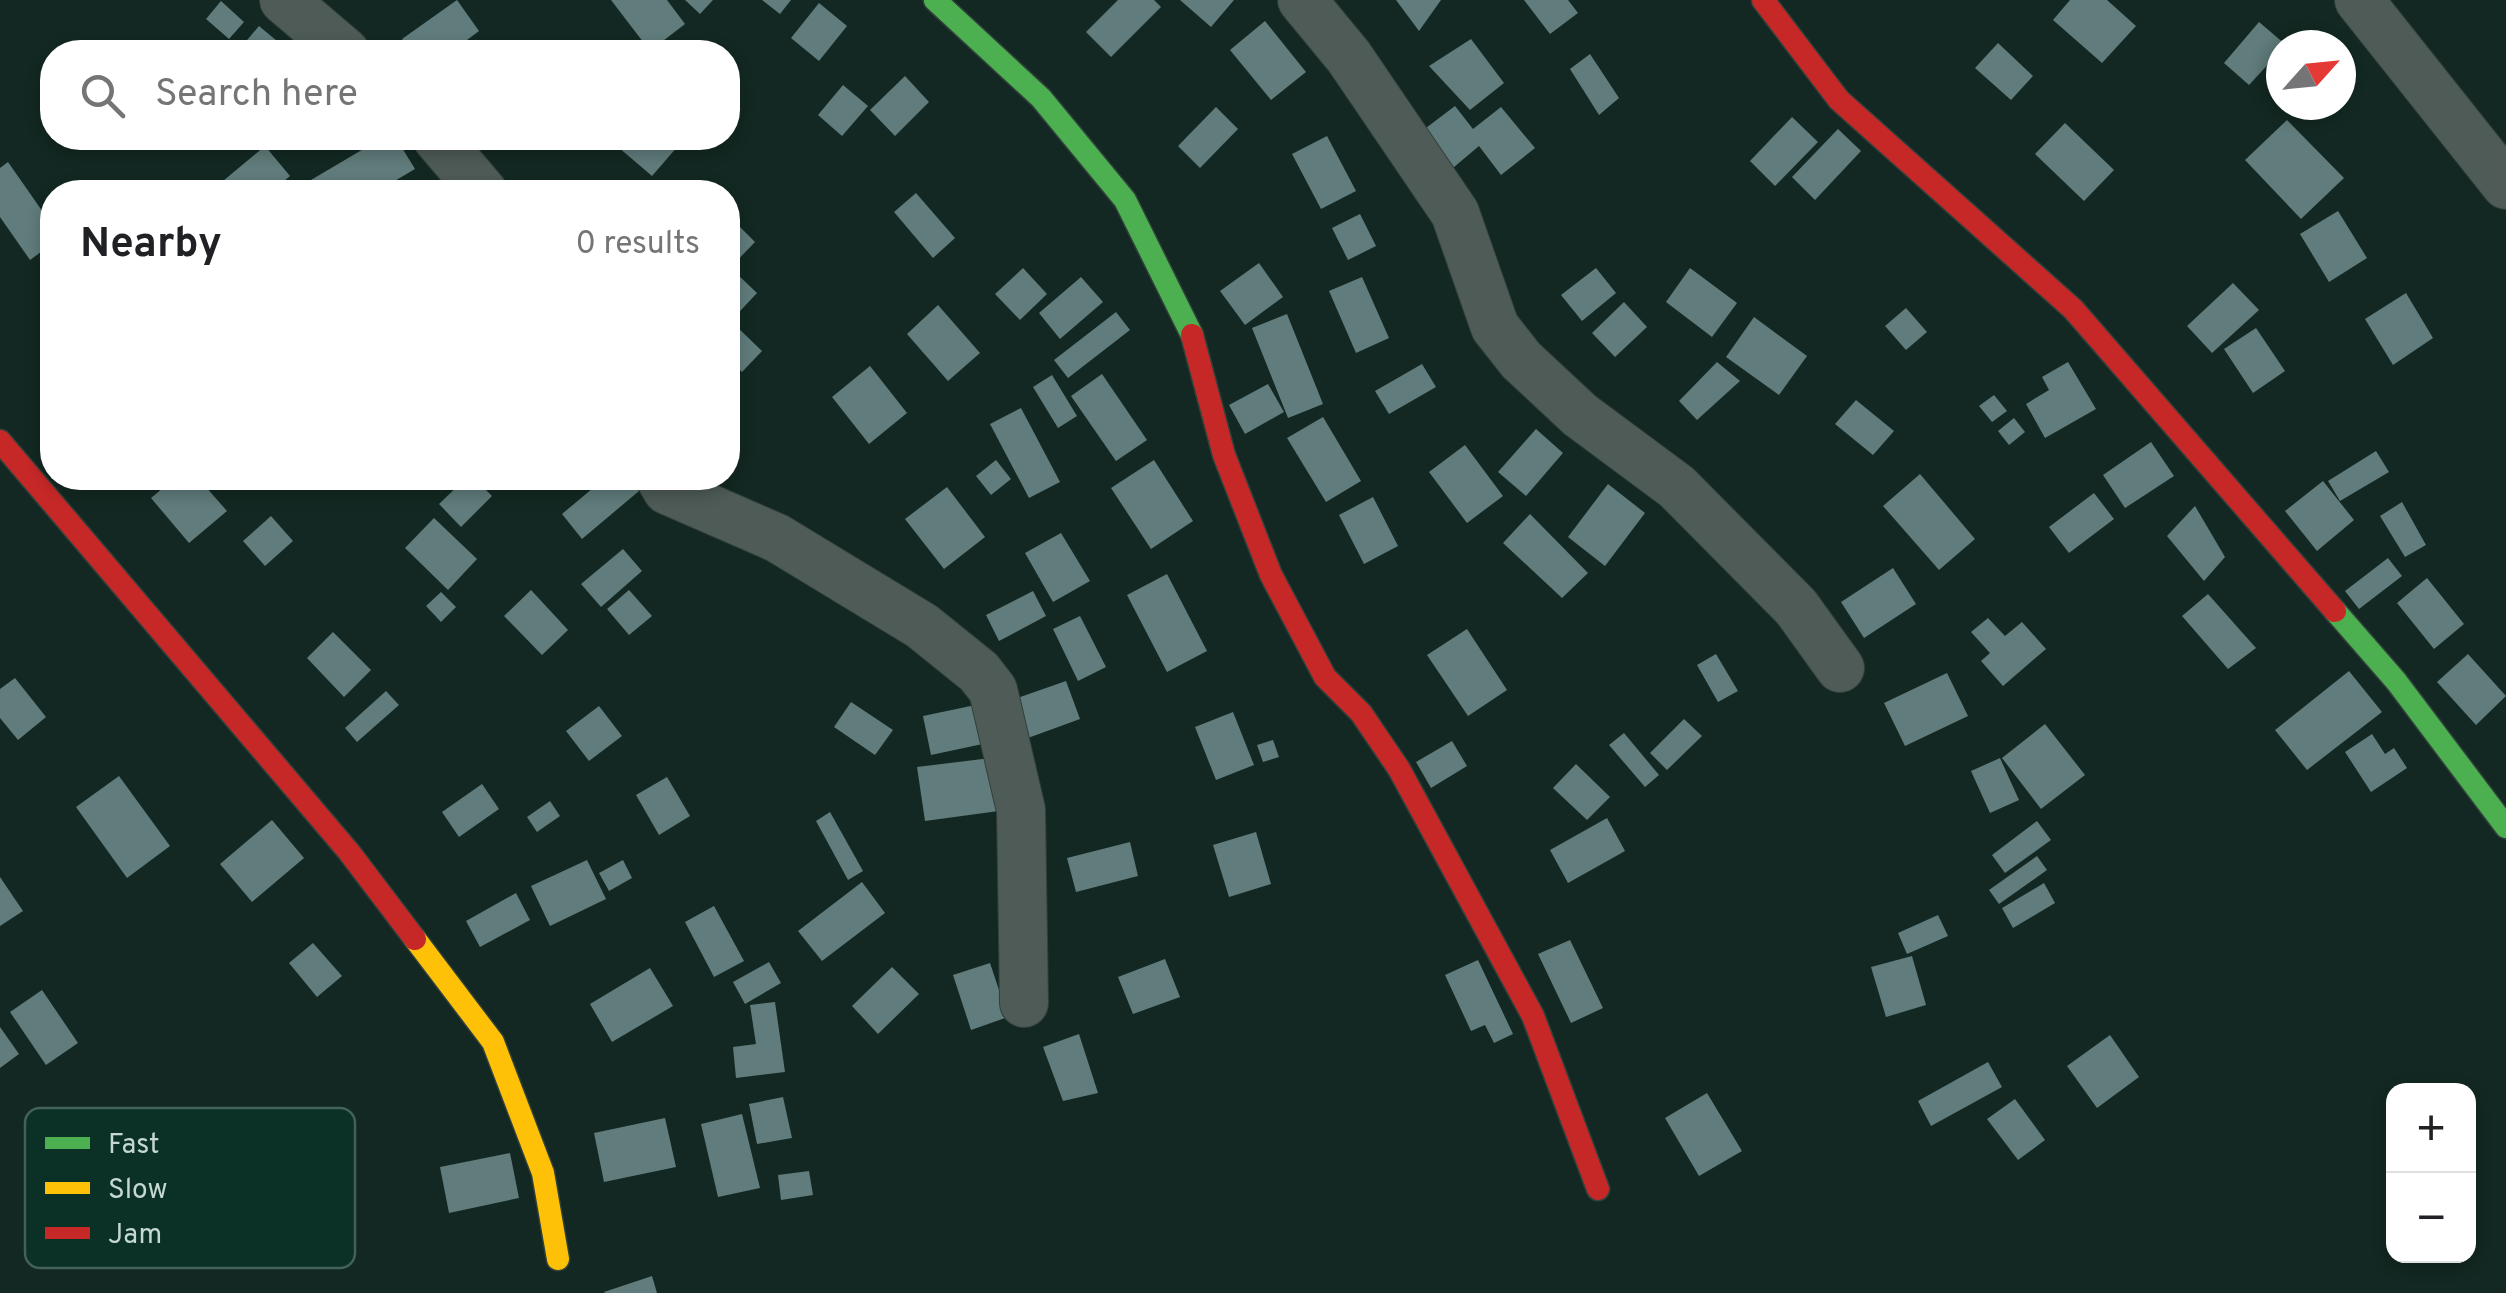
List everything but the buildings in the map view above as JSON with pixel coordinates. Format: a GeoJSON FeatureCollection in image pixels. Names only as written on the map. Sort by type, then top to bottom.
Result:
{"type":"FeatureCollection","features":[{"type":"Feature","properties":{"kind":"street"},"geometry":{"type":"LineString","coordinates":[[284,0],[332,40]]}},
{"type":"Feature","properties":{"kind":"street"},"geometry":{"type":"LineString","coordinates":[[934,0],[1041,98],[1125,200],[1192,334],[1224,455],[1270,574],[1325,677],[1361,713],[1399,769],[1477,910],[1533,1016],[1598,1189]]}},
{"type":"Feature","properties":{"kind":"street"},"geometry":{"type":"LineString","coordinates":[[1302,0],[1349,57],[1455,213],[1495,328],[1580,414],[1690,500],[1796,606],[1840,668]]}},
{"type":"Feature","properties":{"kind":"street"},"geometry":{"type":"LineString","coordinates":[[1763,0],[1839,100],[2073,309],[2396,682],[2506,828]]}},
{"type":"Feature","properties":{"kind":"street"},"geometry":{"type":"LineString","coordinates":[[2360,0],[2506,184]]}},
{"type":"Feature","properties":{"kind":"street"},"geometry":{"type":"LineString","coordinates":[[447,150],[474,180]]}},
{"type":"Feature","properties":{"kind":"street"},"geometry":{"type":"LineString","coordinates":[[0,440],[40,487]]}},
{"type":"Feature","properties":{"kind":"street"},"geometry":{"type":"LineString","coordinates":[[42,490],[348,852],[493,1042],[543,1173],[558,1259]]}},
{"type":"Feature","properties":{"kind":"street"},"geometry":{"type":"LineString","coordinates":[[667,490],[778,538],[922,626],[979,672],[992,690],[1021,810],[1024,1003]]}},
{"type":"Feature","properties":{"kind":"traffic: fast"},"geometry":{"type":"LineString","coordinates":[[935,0],[1041,98],[1125,200],[1192,335]]}},
{"type":"Feature","properties":{"kind":"traffic: fast"},"geometry":{"type":"LineString","coordinates":[[2335,611],[2396,681],[2506,827]]}},
{"type":"Feature","properties":{"kind":"traffic: slow"},"geometry":{"type":"LineString","coordinates":[[415,939],[493,1042],[543,1173],[558,1259]]}},
{"type":"Feature","properties":{"kind":"traffic: jam"},"geometry":{"type":"LineString","coordinates":[[1763,0],[1839,100],[2073,309],[2335,611]]}},
{"type":"Feature","properties":{"kind":"traffic: jam"},"geometry":{"type":"LineString","coordinates":[[1192,335],[1224,455],[1271,575],[1325,677],[1361,713],[1399,769],[1533,1016],[1598,1189]]}},
{"type":"Feature","properties":{"kind":"traffic: jam"},"geometry":{"type":"LineString","coordinates":[[0,441],[40,488]]}},
{"type":"Feature","properties":{"kind":"traffic: jam"},"geometry":{"type":"LineString","coordinates":[[42,490],[349,852],[415,939]]}}]}
